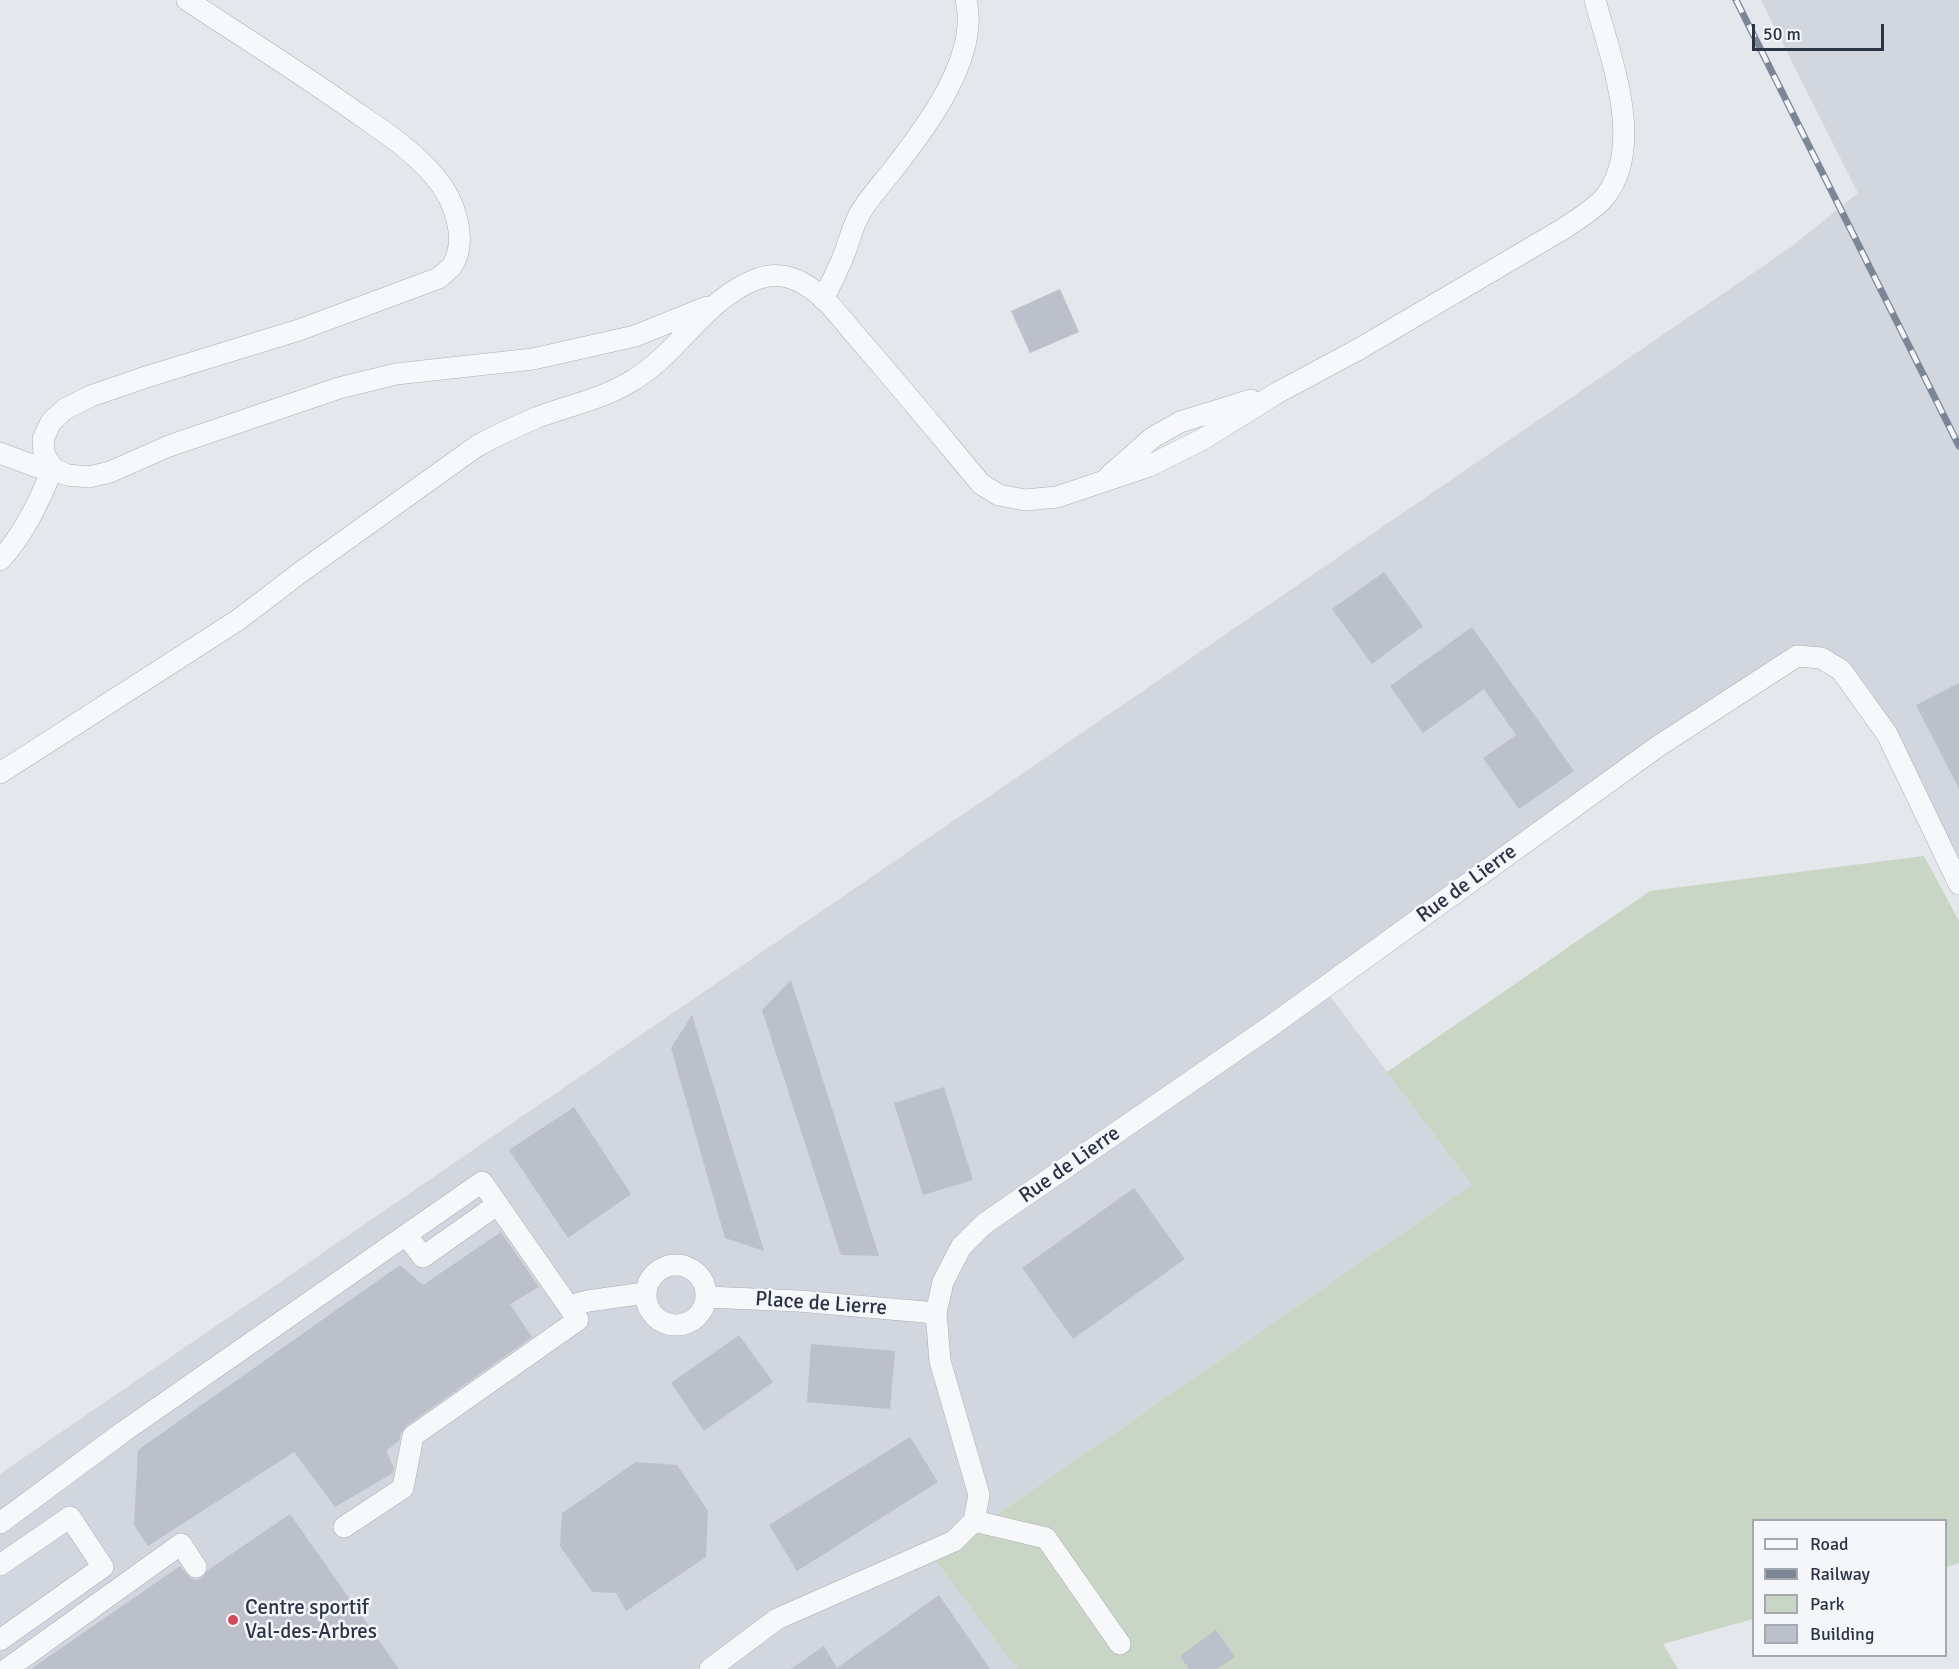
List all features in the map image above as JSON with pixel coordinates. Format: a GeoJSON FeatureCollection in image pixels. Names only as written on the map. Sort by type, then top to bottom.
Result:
{"type":"FeatureCollection","features":[{"type":"Feature","properties":{"kind":"street"},"geometry":{"type":"LineString","coordinates":[[53,468],[44,454],[43,439],[51,422],[64,409],[91,396],[299,330],[439,278],[452,267],[458,251],[459,231],[451,202],[437,179],[412,152],[320,87],[187,0]]}},
{"type":"Feature","properties":{"kind":"street"},"geometry":{"type":"LineString","coordinates":[[823,299],[843,258],[859,214],[910,147],[957,69],[969,22],[966,0]]}},
{"type":"Feature","properties":{"kind":"street"},"geometry":{"type":"LineString","coordinates":[[0,453],[37,467],[53,468],[67,476],[89,477],[110,472],[180,442],[339,388],[396,374],[522,360],[635,336],[714,305],[756,279],[773,275],[789,277],[806,284],[823,299],[878,360],[981,484],[999,495],[1025,500],[1057,497],[1149,466],[1203,439],[1277,393],[1359,349],[1563,229],[1603,199],[1614,183],[1621,165],[1624,124],[1614,69],[1595,0]]}},
{"type":"Feature","properties":{"kind":"street"},"geometry":{"type":"LineString","coordinates":[[0,772],[238,621],[301,572],[477,447],[503,432],[604,394],[634,380],[659,362],[714,305]]}},
{"type":"Feature","properties":{"kind":"street"},"geometry":{"type":"LineString","coordinates":[[0,560],[14,545],[30,519],[53,468]]}},
{"type":"Feature","properties":{"kind":"street","name":"Rue de Lierre"},"geometry":{"type":"LineString","coordinates":[[974,1521],[979,1495],[940,1361],[936,1313],[943,1282],[962,1247],[984,1224],[1272,1026],[1657,747],[1797,656],[1821,658],[1841,670],[1887,734],[1959,884]]}},
{"type":"Feature","properties":{"kind":"street"},"geometry":{"type":"LineString","coordinates":[[0,1522],[123,1432],[482,1182],[578,1320],[413,1436],[403,1488],[344,1527]]}},
{"type":"Feature","properties":{"kind":"street"},"geometry":{"type":"LineString","coordinates":[[674,1265],[693,1270],[701,1278],[706,1297],[699,1315],[691,1321],[672,1326],[655,1317],[649,1309],[645,1293],[649,1281],[656,1273],[664,1267],[674,1265]]}},
{"type":"Feature","properties":{"kind":"street"},"geometry":{"type":"LineString","coordinates":[[568,1306],[645,1293]]}},
{"type":"Feature","properties":{"kind":"street","name":"Place de Lierre"},"geometry":{"type":"LineString","coordinates":[[706,1297],[799,1301],[936,1313]]}},
{"type":"Feature","properties":{"kind":"street"},"geometry":{"type":"LineString","coordinates":[[0,1566],[70,1516],[103,1567],[0,1640]]}},
{"type":"Feature","properties":{"kind":"street"},"geometry":{"type":"LineString","coordinates":[[710,1669],[777,1619],[954,1541],[974,1521],[1046,1538],[1120,1644]]}},
{"type":"Feature","properties":{"kind":"street"},"geometry":{"type":"LineString","coordinates":[[7,1669],[181,1544],[196,1567]]}},
{"type":"Feature","properties":{"kind":"shaded area"},"geometry":{"type":"Polygon","coordinates":[[[1761,0],[1959,0],[1959,884],[1841,670],[1797,656],[1324,988],[1472,1185],[935,1557],[1017,1669],[0,1669],[0,1474],[1791,247],[1858,193],[1761,0]]]}},
{"type":"Feature","properties":{"kind":"green space"},"geometry":{"type":"Polygon","coordinates":[[[1924,856],[1959,921],[1959,1563],[1947,1567],[1947,1519],[1752,1519],[1752,1619],[1663,1644],[1678,1669],[1017,1669],[934,1558],[1472,1185],[1387,1072],[1650,891],[1924,856]]]}},
{"type":"Feature","properties":{"kind":"building"},"geometry":{"type":"Polygon","coordinates":[[[1060,289],[1079,332],[1030,353],[1011,311],[1060,289]]]}},
{"type":"Feature","properties":{"kind":"building"},"geometry":{"type":"Polygon","coordinates":[[[1384,572],[1423,626],[1372,664],[1332,609],[1384,572]]]}},
{"type":"Feature","properties":{"kind":"building"},"geometry":{"type":"Polygon","coordinates":[[[1472,627],[1574,771],[1519,809],[1483,758],[1516,735],[1484,689],[1423,733],[1390,686],[1472,627]]]}},
{"type":"Feature","properties":{"kind":"building"},"geometry":{"type":"Polygon","coordinates":[[[1959,683],[1959,789],[1916,705],[1959,683]]]}},
{"type":"Feature","properties":{"kind":"building"},"geometry":{"type":"Polygon","coordinates":[[[791,980],[879,1256],[841,1255],[762,1010],[791,980]]]}},
{"type":"Feature","properties":{"kind":"building"},"geometry":{"type":"Polygon","coordinates":[[[692,1015],[764,1251],[725,1238],[671,1048],[692,1015]]]}},
{"type":"Feature","properties":{"kind":"building"},"geometry":{"type":"Polygon","coordinates":[[[944,1087],[973,1180],[923,1195],[894,1103],[944,1087]]]}},
{"type":"Feature","properties":{"kind":"building"},"geometry":{"type":"Polygon","coordinates":[[[574,1107],[631,1194],[568,1238],[509,1150],[574,1107]]]}},
{"type":"Feature","properties":{"kind":"building"},"geometry":{"type":"Polygon","coordinates":[[[1134,1188],[1185,1259],[1073,1339],[1022,1268],[1134,1188]]]}},
{"type":"Feature","properties":{"kind":"building"},"geometry":{"type":"Polygon","coordinates":[[[501,1232],[539,1287],[510,1304],[532,1337],[406,1426],[399,1441],[386,1451],[394,1468],[393,1473],[335,1507],[294,1452],[148,1546],[134,1525],[138,1450],[400,1265],[423,1285],[501,1232]]]}},
{"type":"Feature","properties":{"kind":"building"},"geometry":{"type":"Polygon","coordinates":[[[739,1335],[773,1382],[704,1431],[671,1383],[739,1335]]]}},
{"type":"Feature","properties":{"kind":"building"},"geometry":{"type":"Polygon","coordinates":[[[811,1344],[895,1351],[890,1409],[807,1402],[811,1344]]]}},
{"type":"Feature","properties":{"kind":"building"},"geometry":{"type":"Polygon","coordinates":[[[910,1437],[938,1482],[797,1571],[769,1525],[910,1437]]]}},
{"type":"Feature","properties":{"kind":"building"},"geometry":{"type":"Polygon","coordinates":[[[636,1462],[677,1465],[708,1511],[706,1557],[626,1611],[616,1593],[592,1592],[560,1546],[562,1513],[636,1462]]]}},
{"type":"Feature","properties":{"kind":"building","name":"Centre sportif Val-des-Arbres"},"geometry":{"type":"Polygon","coordinates":[[[290,1514],[399,1669],[31,1669],[180,1566],[190,1578],[196,1580],[202,1578],[208,1570],[290,1514]]]}},
{"type":"Feature","properties":{"kind":"building"},"geometry":{"type":"Polygon","coordinates":[[[939,1595],[990,1669],[791,1669],[824,1646],[837,1668],[939,1595]]]}},
{"type":"Feature","properties":{"kind":"building"},"geometry":{"type":"Polygon","coordinates":[[[1216,1630],[1235,1657],[1217,1669],[1189,1669],[1180,1656],[1216,1630]]]}},
{"type":"Feature","properties":{"kind":"railway"},"geometry":{"type":"LineString","coordinates":[[1736,0],[1959,446]]}},
{"type":"Feature","properties":{"kind":"place","name":"Centre sportif Val-des-Arbres"},"geometry":{"type":"Point","coordinates":[233,1620]}}]}
